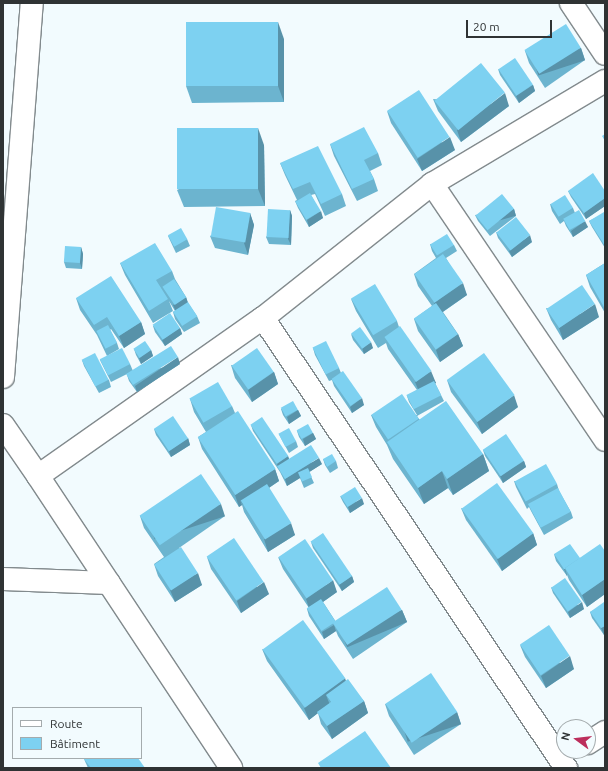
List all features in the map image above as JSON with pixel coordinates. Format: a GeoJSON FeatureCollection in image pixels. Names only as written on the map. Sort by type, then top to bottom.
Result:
{"type":"FeatureCollection","features":[{"type":"Feature","properties":{"kind":"street"},"geometry":{"type":"LineString","coordinates":[[3,377],[32,3]]}},
{"type":"Feature","properties":{"kind":"street"},"geometry":{"type":"LineString","coordinates":[[571,3],[605,54]]}},
{"type":"Feature","properties":{"kind":"street"},"geometry":{"type":"LineString","coordinates":[[38,476],[263,318],[432,184],[605,81]]}},
{"type":"Feature","properties":{"kind":"street"},"geometry":{"type":"LineString","coordinates":[[432,184],[605,440]]}},
{"type":"Feature","properties":{"kind":"street"},"geometry":{"type":"LineString","coordinates":[[263,318],[563,762]]}},
{"type":"Feature","properties":{"kind":"street"},"geometry":{"type":"LineString","coordinates":[[3,425],[231,768]]}},
{"type":"Feature","properties":{"kind":"street"},"geometry":{"type":"LineString","coordinates":[[3,579],[109,583]]}},
{"type":"Feature","properties":{"kind":"street"},"geometry":{"type":"LineString","coordinates":[[596,738],[605,732]]}},
{"type":"Feature","properties":{"kind":"building"},"geometry":{"type":"Polygon","coordinates":[[[186,22],[278,22],[278,86],[186,86],[186,22]]]}},
{"type":"Feature","properties":{"kind":"building"},"geometry":{"type":"Polygon","coordinates":[[[566,24],[581,48],[539,74],[524,50],[566,24]]]}},
{"type":"Feature","properties":{"kind":"building"},"geometry":{"type":"Polygon","coordinates":[[[515,58],[533,85],[516,96],[498,69],[515,58]]]}},
{"type":"Feature","properties":{"kind":"building"},"geometry":{"type":"Polygon","coordinates":[[[481,63],[505,93],[458,130],[434,101],[481,63]]]}},
{"type":"Feature","properties":{"kind":"building"},"geometry":{"type":"Polygon","coordinates":[[[419,90],[449,137],[418,158],[387,111],[419,90]]]}},
{"type":"Feature","properties":{"kind":"building"},"geometry":{"type":"Polygon","coordinates":[[[364,127],[378,153],[364,160],[374,179],[352,189],[330,144],[364,127]]]}},
{"type":"Feature","properties":{"kind":"building"},"geometry":{"type":"Polygon","coordinates":[[[177,128],[258,128],[258,189],[177,189],[177,128]]]}},
{"type":"Feature","properties":{"kind":"building"},"geometry":{"type":"Polygon","coordinates":[[[605,134],[605,141],[602,136],[605,134]]]}},
{"type":"Feature","properties":{"kind":"building"},"geometry":{"type":"Polygon","coordinates":[[[318,146],[342,194],[321,204],[310,182],[293,189],[280,163],[318,146]]]}},
{"type":"Feature","properties":{"kind":"building"},"geometry":{"type":"Polygon","coordinates":[[[593,173],[605,191],[605,198],[584,213],[568,191],[593,173]]]}},
{"type":"Feature","properties":{"kind":"building"},"geometry":{"type":"Polygon","coordinates":[[[310,193],[321,211],[306,220],[295,202],[310,193]]]}},
{"type":"Feature","properties":{"kind":"building"},"geometry":{"type":"Polygon","coordinates":[[[502,194],[514,209],[488,230],[476,215],[502,194]]]}},
{"type":"Feature","properties":{"kind":"building"},"geometry":{"type":"Polygon","coordinates":[[[565,195],[573,208],[559,217],[551,204],[565,195]]]}},
{"type":"Feature","properties":{"kind":"building"},"geometry":{"type":"Polygon","coordinates":[[[216,207],[250,213],[245,243],[211,237],[216,207]]]}},
{"type":"Feature","properties":{"kind":"building"},"geometry":{"type":"Polygon","coordinates":[[[268,209],[290,210],[289,238],[267,237],[268,209]]]}},
{"type":"Feature","properties":{"kind":"building"},"geometry":{"type":"Polygon","coordinates":[[[579,210],[585,221],[570,230],[563,219],[579,210]]]}},
{"type":"Feature","properties":{"kind":"building"},"geometry":{"type":"Polygon","coordinates":[[[604,212],[605,213],[605,246],[589,221],[604,212]]]}},
{"type":"Feature","properties":{"kind":"building"},"geometry":{"type":"Polygon","coordinates":[[[516,217],[530,235],[510,251],[496,232],[516,217]]]}},
{"type":"Feature","properties":{"kind":"building"},"geometry":{"type":"Polygon","coordinates":[[[181,228],[187,239],[174,247],[168,235],[181,228]]]}},
{"type":"Feature","properties":{"kind":"building"},"geometry":{"type":"Polygon","coordinates":[[[447,234],[454,245],[437,256],[430,245],[447,234]]]}},
{"type":"Feature","properties":{"kind":"building"},"geometry":{"type":"Polygon","coordinates":[[[155,243],[172,271],[156,280],[168,299],[149,311],[120,263],[155,243]]]}},
{"type":"Feature","properties":{"kind":"building"},"geometry":{"type":"Polygon","coordinates":[[[65,246],[81,247],[80,263],[64,262],[65,246]]]}},
{"type":"Feature","properties":{"kind":"building"},"geometry":{"type":"Polygon","coordinates":[[[443,254],[463,283],[434,303],[414,274],[443,254]]]}},
{"type":"Feature","properties":{"kind":"building"},"geometry":{"type":"Polygon","coordinates":[[[605,263],[605,309],[586,275],[605,263]]]}},
{"type":"Feature","properties":{"kind":"building"},"geometry":{"type":"Polygon","coordinates":[[[111,276],[141,322],[119,336],[107,317],[94,325],[76,298],[111,276]]]}},
{"type":"Feature","properties":{"kind":"building"},"geometry":{"type":"Polygon","coordinates":[[[174,279],[186,297],[175,305],[162,287],[174,279]]]}},
{"type":"Feature","properties":{"kind":"building"},"geometry":{"type":"Polygon","coordinates":[[[375,284],[397,321],[373,335],[351,298],[375,284]]]}},
{"type":"Feature","properties":{"kind":"building"},"geometry":{"type":"Polygon","coordinates":[[[582,285],[595,304],[559,328],[546,309],[582,285]]]}},
{"type":"Feature","properties":{"kind":"building"},"geometry":{"type":"Polygon","coordinates":[[[188,302],[197,316],[182,326],[173,312],[188,302]]]}},
{"type":"Feature","properties":{"kind":"building"},"geometry":{"type":"Polygon","coordinates":[[[436,303],[458,334],[436,350],[414,318],[436,303]]]}},
{"type":"Feature","properties":{"kind":"building"},"geometry":{"type":"Polygon","coordinates":[[[170,313],[180,328],[163,340],[153,325],[170,313]]]}},
{"type":"Feature","properties":{"kind":"building"},"geometry":{"type":"Polygon","coordinates":[[[108,325],[117,343],[105,349],[96,331],[108,325]]]}},
{"type":"Feature","properties":{"kind":"building"},"geometry":{"type":"Polygon","coordinates":[[[400,326],[432,371],[416,382],[384,337],[400,326]]]}},
{"type":"Feature","properties":{"kind":"building"},"geometry":{"type":"Polygon","coordinates":[[[360,327],[371,342],[362,349],[351,333],[360,327]]]}},
{"type":"Feature","properties":{"kind":"building"},"geometry":{"type":"Polygon","coordinates":[[[145,341],[151,350],[140,358],[133,349],[145,341]]]}},
{"type":"Feature","properties":{"kind":"building"},"geometry":{"type":"Polygon","coordinates":[[[326,341],[339,368],[326,375],[313,348],[326,341]]]}},
{"type":"Feature","properties":{"kind":"building"},"geometry":{"type":"Polygon","coordinates":[[[171,346],[178,357],[133,385],[126,374],[171,346]]]}},
{"type":"Feature","properties":{"kind":"building"},"geometry":{"type":"Polygon","coordinates":[[[122,348],[130,364],[108,375],[100,359],[122,348]]]}},
{"type":"Feature","properties":{"kind":"building"},"geometry":{"type":"Polygon","coordinates":[[[257,348],[274,372],[248,390],[232,366],[257,348]]]}},
{"type":"Feature","properties":{"kind":"building"},"geometry":{"type":"Polygon","coordinates":[[[95,353],[109,380],[95,387],[82,360],[95,353]]]}},
{"type":"Feature","properties":{"kind":"building"},"geometry":{"type":"Polygon","coordinates":[[[484,353],[515,395],[477,422],[447,380],[484,353]]]}},
{"type":"Feature","properties":{"kind":"building"},"geometry":{"type":"Polygon","coordinates":[[[343,371],[362,398],[350,406],[332,379],[343,371]]]}},
{"type":"Feature","properties":{"kind":"building"},"geometry":{"type":"Polygon","coordinates":[[[434,381],[441,395],[414,409],[406,395],[434,381]]]}},
{"type":"Feature","properties":{"kind":"building"},"geometry":{"type":"Polygon","coordinates":[[[218,382],[232,406],[203,423],[189,399],[218,382]]]}},
{"type":"Feature","properties":{"kind":"building"},"geometry":{"type":"Polygon","coordinates":[[[402,394],[419,419],[388,440],[371,415],[402,394]]]}},
{"type":"Feature","properties":{"kind":"building"},"geometry":{"type":"Polygon","coordinates":[[[293,401],[298,410],[286,417],[281,408],[293,401]]]}},
{"type":"Feature","properties":{"kind":"building"},"geometry":{"type":"Polygon","coordinates":[[[446,401],[483,454],[447,479],[442,471],[418,488],[387,442],[446,401]]]}},
{"type":"Feature","properties":{"kind":"building"},"geometry":{"type":"Polygon","coordinates":[[[238,411],[276,469],[235,495],[198,437],[238,411]]]}},
{"type":"Feature","properties":{"kind":"building"},"geometry":{"type":"Polygon","coordinates":[[[173,416],[188,438],[169,451],[154,429],[173,416]]]}},
{"type":"Feature","properties":{"kind":"building"},"geometry":{"type":"Polygon","coordinates":[[[262,417],[288,456],[277,464],[250,425],[262,417]]]}},
{"type":"Feature","properties":{"kind":"building"},"geometry":{"type":"Polygon","coordinates":[[[308,424],[313,433],[301,439],[297,430],[308,424]]]}},
{"type":"Feature","properties":{"kind":"building"},"geometry":{"type":"Polygon","coordinates":[[[289,428],[296,441],[285,447],[278,434],[289,428]]]}},
{"type":"Feature","properties":{"kind":"building"},"geometry":{"type":"Polygon","coordinates":[[[506,434],[524,461],[501,476],[483,450],[506,434]]]}},
{"type":"Feature","properties":{"kind":"building"},"geometry":{"type":"Polygon","coordinates":[[[311,445],[319,458],[285,479],[277,466],[311,445]]]}},
{"type":"Feature","properties":{"kind":"building"},"geometry":{"type":"Polygon","coordinates":[[[332,454],[336,461],[327,467],[323,459],[332,454]]]}},
{"type":"Feature","properties":{"kind":"building"},"geometry":{"type":"Polygon","coordinates":[[[546,464],[557,484],[526,502],[515,481],[546,464]]]}},
{"type":"Feature","properties":{"kind":"building"},"geometry":{"type":"Polygon","coordinates":[[[308,468],[312,477],[302,482],[298,472],[308,468]]]}},
{"type":"Feature","properties":{"kind":"building"},"geometry":{"type":"Polygon","coordinates":[[[201,474],[221,504],[160,545],[140,515],[201,474]]]}},
{"type":"Feature","properties":{"kind":"building"},"geometry":{"type":"Polygon","coordinates":[[[497,483],[533,533],[498,559],[461,509],[497,483]]]}},
{"type":"Feature","properties":{"kind":"building"},"geometry":{"type":"Polygon","coordinates":[[[267,484],[291,523],[265,539],[241,500],[267,484]]]}},
{"type":"Feature","properties":{"kind":"building"},"geometry":{"type":"Polygon","coordinates":[[[355,487],[362,498],[347,507],[341,496],[355,487]]]}},
{"type":"Feature","properties":{"kind":"building"},"geometry":{"type":"Polygon","coordinates":[[[558,488],[571,512],[541,528],[528,504],[558,488]]]}},
{"type":"Feature","properties":{"kind":"building"},"geometry":{"type":"Polygon","coordinates":[[[323,533],[352,576],[340,584],[311,541],[323,533]]]}},
{"type":"Feature","properties":{"kind":"building"},"geometry":{"type":"Polygon","coordinates":[[[234,538],[264,582],[236,600],[207,556],[234,538]]]}},
{"type":"Feature","properties":{"kind":"building"},"geometry":{"type":"Polygon","coordinates":[[[305,539],[333,580],[306,598],[278,557],[305,539]]]}},
{"type":"Feature","properties":{"kind":"building"},"geometry":{"type":"Polygon","coordinates":[[[570,544],[580,558],[564,569],[554,554],[570,544]]]}},
{"type":"Feature","properties":{"kind":"building"},"geometry":{"type":"Polygon","coordinates":[[[600,544],[605,551],[605,579],[582,595],[565,568],[600,544]]]}},
{"type":"Feature","properties":{"kind":"building"},"geometry":{"type":"Polygon","coordinates":[[[181,547],[198,573],[171,590],[154,564],[181,547]]]}},
{"type":"Feature","properties":{"kind":"building"},"geometry":{"type":"Polygon","coordinates":[[[565,578],[582,602],[568,612],[551,588],[565,578]]]}},
{"type":"Feature","properties":{"kind":"building"},"geometry":{"type":"Polygon","coordinates":[[[387,587],[402,610],[347,645],[332,622],[387,587]]]}},
{"type":"Feature","properties":{"kind":"building"},"geometry":{"type":"Polygon","coordinates":[[[321,599],[336,622],[321,631],[307,608],[321,599]]]}},
{"type":"Feature","properties":{"kind":"building"},"geometry":{"type":"Polygon","coordinates":[[[604,602],[605,626],[601,628],[590,612],[604,602]]]}},
{"type":"Feature","properties":{"kind":"building"},"geometry":{"type":"Polygon","coordinates":[[[303,620],[345,678],[305,708],[263,649],[303,620]]]}},
{"type":"Feature","properties":{"kind":"building"},"geometry":{"type":"Polygon","coordinates":[[[549,625],[570,656],[541,675],[520,645],[549,625]]]}},
{"type":"Feature","properties":{"kind":"building"},"geometry":{"type":"Polygon","coordinates":[[[431,673],[457,712],[412,743],[385,704],[431,673]]]}},
{"type":"Feature","properties":{"kind":"building"},"geometry":{"type":"Polygon","coordinates":[[[348,679],[364,701],[327,726],[317,712],[331,702],[326,695],[348,679]]]}},
{"type":"Feature","properties":{"kind":"building"},"geometry":{"type":"Polygon","coordinates":[[[365,731],[391,768],[321,768],[318,763],[365,731]]]}},
{"type":"Feature","properties":{"kind":"building"},"geometry":{"type":"Polygon","coordinates":[[[84,759],[139,759],[145,768],[91,768],[84,759]]]}}]}
